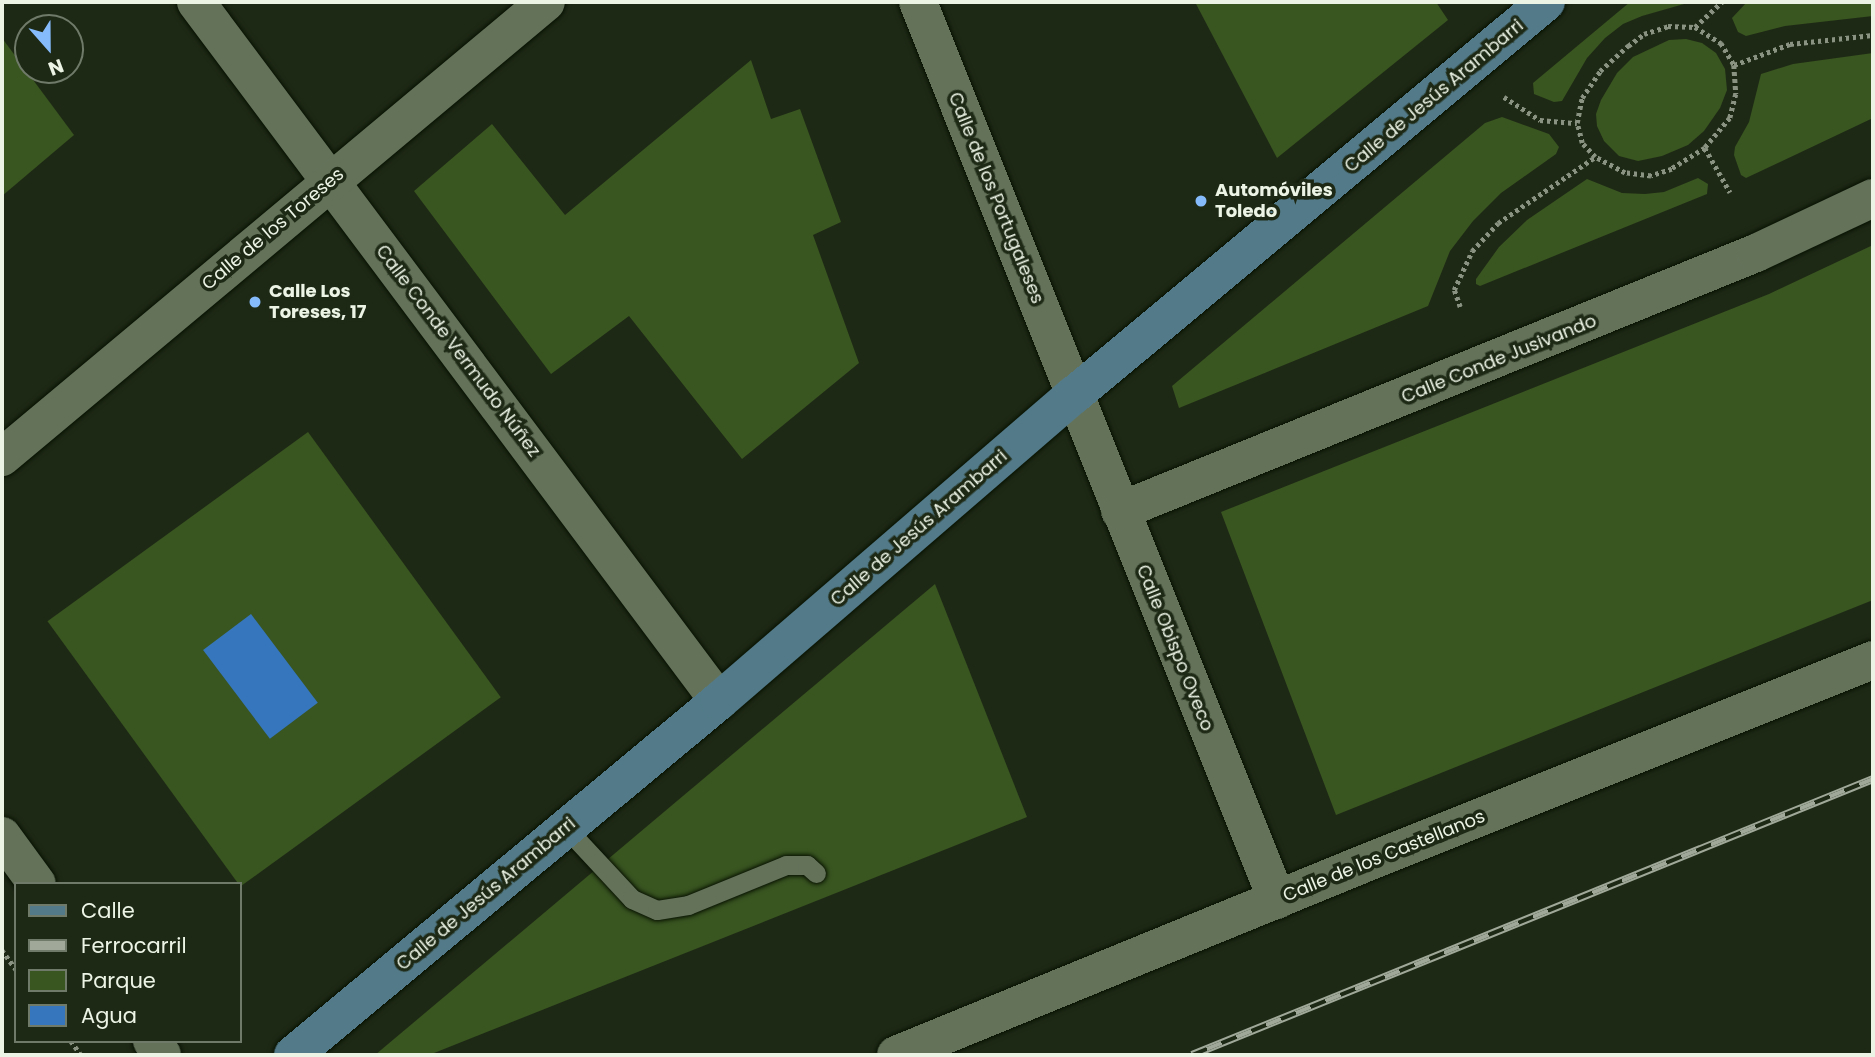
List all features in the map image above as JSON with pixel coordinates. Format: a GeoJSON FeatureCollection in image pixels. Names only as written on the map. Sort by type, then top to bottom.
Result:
{"type":"FeatureCollection","features":[{"type":"Feature","properties":{"kind":"main road","name":"Calle de Jesús Arambarri"},"geometry":{"type":"LineString","coordinates":[[293,1055],[719,701],[1074,395],[1534,6]]}},
{"type":"Feature","properties":{"kind":"street","name":"Calle Conde Vermudo Núñez"},"geometry":{"type":"LineString","coordinates":[[196,2],[719,701]]}},
{"type":"Feature","properties":{"kind":"street","name":"Calle de los Toreses"},"geometry":{"type":"LineString","coordinates":[[2,457],[546,2]]}},
{"type":"Feature","properties":{"kind":"street","name":"Calle de los Portugaleses"},"geometry":{"type":"LineString","coordinates":[[918,2],[1074,395]]}},
{"type":"Feature","properties":{"kind":"street","name":"Calle Conde Jusivando"},"geometry":{"type":"LineString","coordinates":[[1120,511],[1744,258],[1873,198]]}},
{"type":"Feature","properties":{"kind":"street","name":"Calle Obispo Oveco"},"geometry":{"type":"LineString","coordinates":[[1074,395],[1277,900]]}},
{"type":"Feature","properties":{"kind":"street","name":"Calle de los Castellanos"},"geometry":{"type":"LineString","coordinates":[[896,1055],[1873,660]]}},
{"type":"Feature","properties":{"kind":"street"},"geometry":{"type":"LineString","coordinates":[[2,836],[36,882]]}},
{"type":"Feature","properties":{"kind":"lane"},"geometry":{"type":"LineString","coordinates":[[566,828],[632,899],[657,910],[688,905],[786,865],[807,865],[816,873]]}},
{"type":"Feature","properties":{"kind":"path"},"geometry":{"type":"LineString","coordinates":[[1695,27],[1722,2]]}},
{"type":"Feature","properties":{"kind":"path"},"geometry":{"type":"LineString","coordinates":[[1668,26],[1695,27],[1721,43],[1734,65],[1736,94],[1730,118],[1705,148],[1672,169],[1651,176],[1625,173],[1595,157],[1582,143],[1577,123],[1582,98],[1600,71],[1644,34],[1668,26]]}},
{"type":"Feature","properties":{"kind":"path"},"geometry":{"type":"LineString","coordinates":[[1734,65],[1790,44],[1873,35]]}},
{"type":"Feature","properties":{"kind":"path"},"geometry":{"type":"LineString","coordinates":[[1504,97],[1540,120],[1577,123]]}},
{"type":"Feature","properties":{"kind":"path"},"geometry":{"type":"LineString","coordinates":[[1705,148],[1730,192]]}},
{"type":"Feature","properties":{"kind":"path"},"geometry":{"type":"LineString","coordinates":[[1460,307],[1454,290],[1472,251],[1498,223],[1595,157]]}},
{"type":"Feature","properties":{"kind":"path"},"geometry":{"type":"LineString","coordinates":[[2,950],[14,965]]}},
{"type":"Feature","properties":{"kind":"green space"},"geometry":{"type":"Polygon","coordinates":[[[1195,2],[1436,2],[1448,20],[1277,158],[1195,2]]]}},
{"type":"Feature","properties":{"kind":"green space"},"geometry":{"type":"Polygon","coordinates":[[[1630,2],[1691,2],[1623,24],[1605,38],[1587,58],[1562,101],[1554,102],[1534,94],[1533,83],[1630,2]]]}},
{"type":"Feature","properties":{"kind":"green space"},"geometry":{"type":"Polygon","coordinates":[[[1747,2],[1873,2],[1873,16],[1785,26],[1746,36],[1738,32],[1732,18],[1747,2]]]}},
{"type":"Feature","properties":{"kind":"green space"},"geometry":{"type":"Polygon","coordinates":[[[2,38],[14,54],[14,84],[36,84],[74,135],[2,196],[2,38]]]}},
{"type":"Feature","properties":{"kind":"green space"},"geometry":{"type":"Polygon","coordinates":[[[1686,39],[1702,43],[1716,53],[1725,69],[1727,90],[1720,108],[1704,131],[1688,145],[1662,156],[1638,161],[1619,156],[1604,141],[1597,126],[1596,114],[1601,100],[1617,73],[1633,57],[1669,40],[1686,39]]]}},
{"type":"Feature","properties":{"kind":"green space"},"geometry":{"type":"Polygon","coordinates":[[[1873,53],[1873,118],[1746,178],[1741,175],[1734,155],[1735,147],[1749,122],[1761,74],[1793,64],[1873,53]]]}},
{"type":"Feature","properties":{"kind":"green space"},"geometry":{"type":"Polygon","coordinates":[[[751,60],[771,119],[800,109],[841,222],[813,235],[859,363],[742,459],[629,316],[551,374],[414,191],[492,124],[565,215],[751,60]]]}},
{"type":"Feature","properties":{"kind":"green space"},"geometry":{"type":"Polygon","coordinates":[[[1502,117],[1549,134],[1559,147],[1556,154],[1501,193],[1473,221],[1450,251],[1428,306],[1179,408],[1172,386],[1485,123],[1502,117]]]}},
{"type":"Feature","properties":{"kind":"green space"},"geometry":{"type":"Polygon","coordinates":[[[1698,178],[1708,184],[1707,194],[1480,286],[1476,284],[1476,279],[1499,247],[1527,220],[1587,179],[1622,193],[1645,194],[1664,192],[1698,178]]]}},
{"type":"Feature","properties":{"kind":"green space"},"geometry":{"type":"Polygon","coordinates":[[[1873,245],[1873,600],[1336,815],[1221,512],[1769,294],[1873,245]]]}},
{"type":"Feature","properties":{"kind":"green space"},"geometry":{"type":"Polygon","coordinates":[[[308,432],[501,697],[242,885],[47,621],[308,432]]]}},
{"type":"Feature","properties":{"kind":"green space"},"geometry":{"type":"Polygon","coordinates":[[[935,584],[1027,817],[429,1055],[375,1055],[935,584]]]}},
{"type":"Feature","properties":{"kind":"water"},"geometry":{"type":"Polygon","coordinates":[[[251,614],[318,703],[270,739],[203,650],[251,614]]]}},
{"type":"Feature","properties":{"kind":"railway"},"geometry":{"type":"LineString","coordinates":[[1192,1055],[1873,779]]}},
{"type":"Feature","properties":{"kind":"place","name":"Automóviles Toledo"},"geometry":{"type":"Point","coordinates":[1201,201]}},
{"type":"Feature","properties":{"kind":"place","name":"Calle Los Toreses, 17"},"geometry":{"type":"Point","coordinates":[255,302]}}]}
